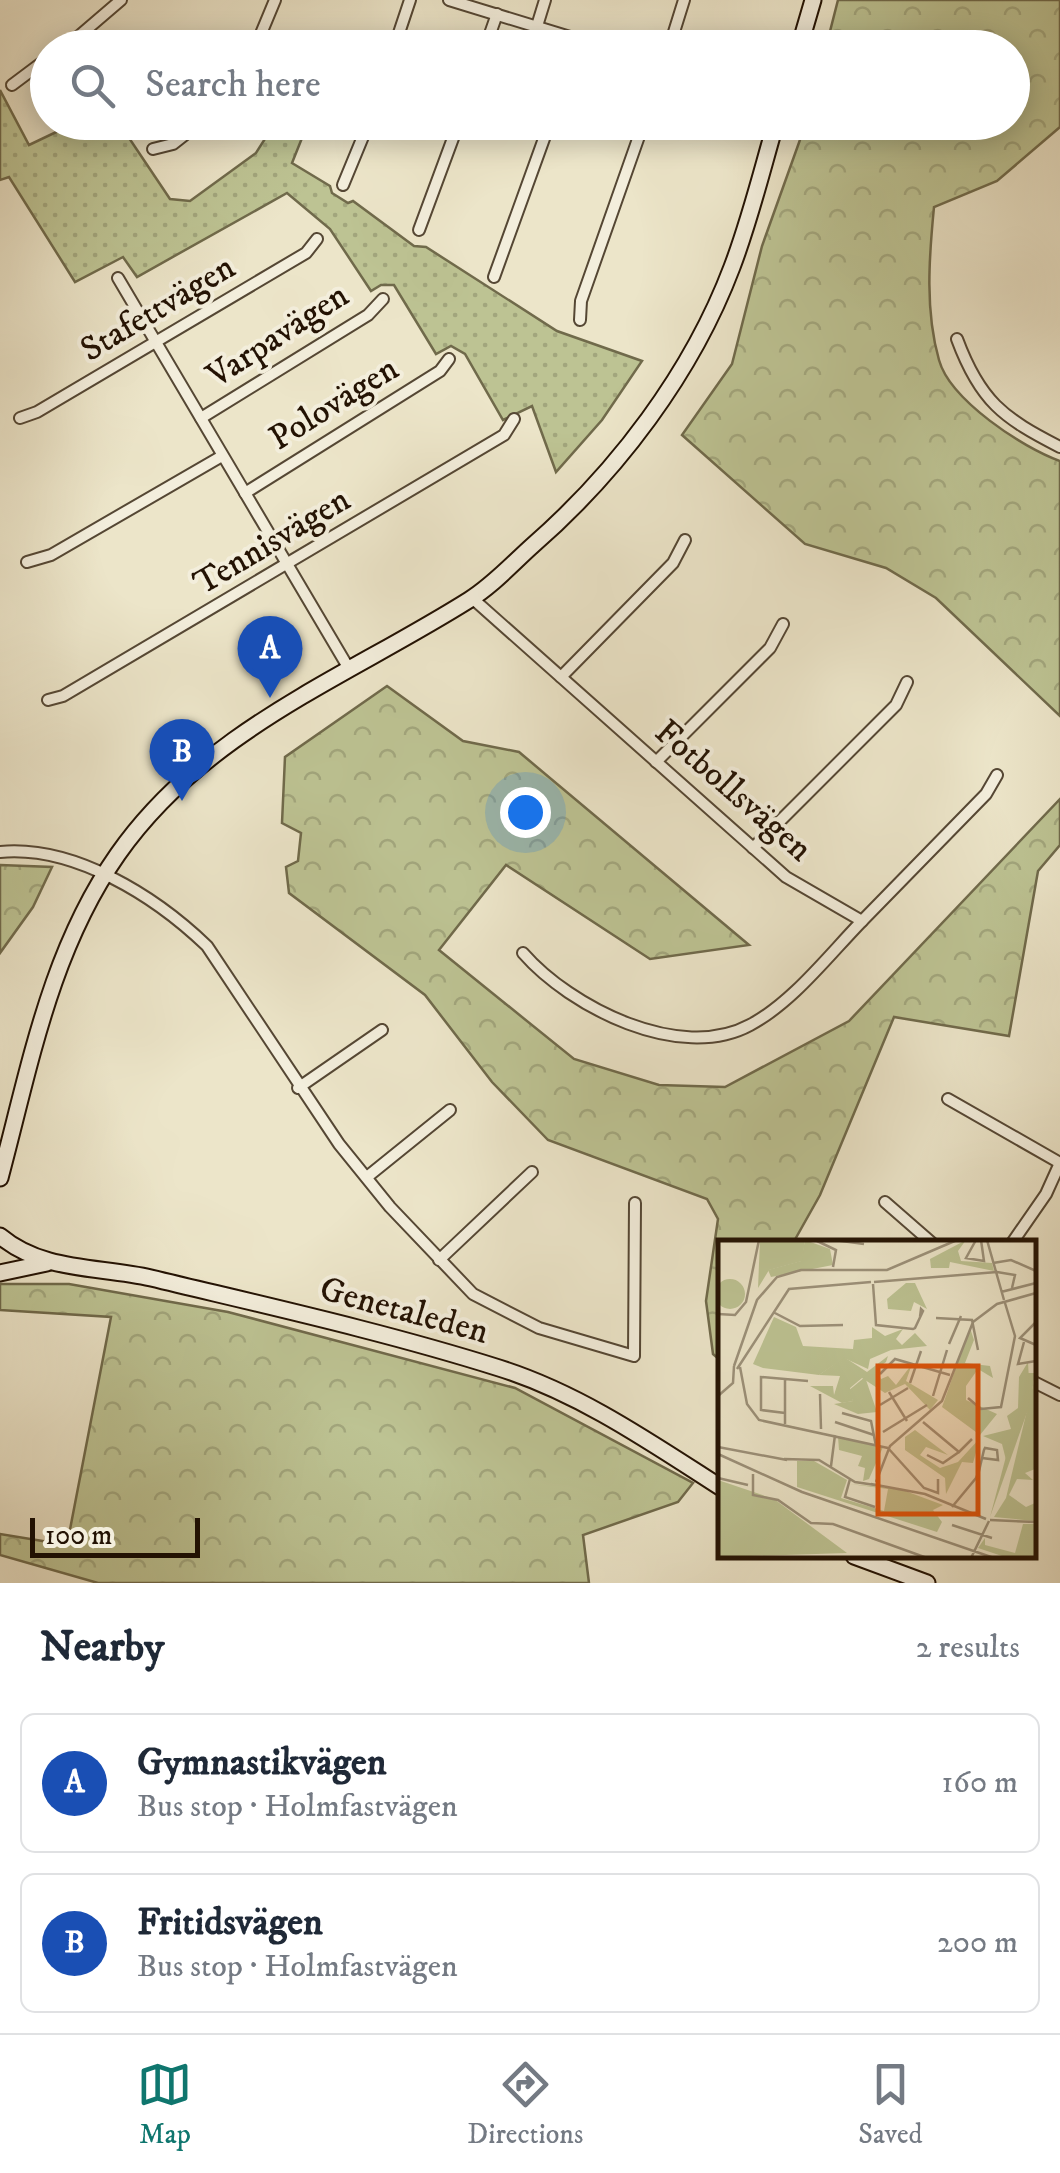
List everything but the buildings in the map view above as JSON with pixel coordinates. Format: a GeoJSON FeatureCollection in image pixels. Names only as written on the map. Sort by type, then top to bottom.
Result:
{"type":"FeatureCollection","features":[{"type":"Feature","properties":{"kind":"street"},"geometry":{"type":"LineString","coordinates":[[86,30],[121,0]]}},
{"type":"Feature","properties":{"kind":"street"},"geometry":{"type":"LineString","coordinates":[[262,30],[275,0]]}},
{"type":"Feature","properties":{"kind":"street"},"geometry":{"type":"LineString","coordinates":[[400,30],[410,0]]}},
{"type":"Feature","properties":{"kind":"street"},"geometry":{"type":"LineString","coordinates":[[449,0],[546,30]]}},
{"type":"Feature","properties":{"kind":"street"},"geometry":{"type":"LineString","coordinates":[[537,26],[545,0]]}},
{"type":"Feature","properties":{"kind":"street"},"geometry":{"type":"LineString","coordinates":[[675,30],[684,0]]}},
{"type":"Feature","properties":{"kind":"street"},"geometry":{"type":"LineString","coordinates":[[804,30],[813,0]]}},
{"type":"Feature","properties":{"kind":"street"},"geometry":{"type":"LineString","coordinates":[[491,30],[496,14]]}},
{"type":"Feature","properties":{"kind":"street"},"geometry":{"type":"LineString","coordinates":[[12,85],[30,72]]}},
{"type":"Feature","properties":{"kind":"street"},"geometry":{"type":"LineString","coordinates":[[153,149],[179,140]]}},
{"type":"Feature","properties":{"kind":"street"},"geometry":{"type":"LineString","coordinates":[[343,185],[362,140]]}},
{"type":"Feature","properties":{"kind":"street"},"geometry":{"type":"LineString","coordinates":[[419,230],[452,140]]}},
{"type":"Feature","properties":{"kind":"street"},"geometry":{"type":"LineString","coordinates":[[494,277],[543,140]]}},
{"type":"Feature","properties":{"kind":"street"},"geometry":{"type":"LineString","coordinates":[[580,320],[580,301],[638,140]]}},
{"type":"Feature","properties":{"kind":"street"},"geometry":{"type":"LineString","coordinates":[[0,1178],[37,1027],[61,962],[104,875],[154,808],[198,764],[348,667],[472,598],[551,530],[606,473],[670,384],[732,266],[770,140]]}},
{"type":"Feature","properties":{"kind":"street","name":"Stafettvägen"},"geometry":{"type":"LineString","coordinates":[[20,418],[38,412],[306,254],[316,239]]}},
{"type":"Feature","properties":{"kind":"street"},"geometry":{"type":"LineString","coordinates":[[118,278],[348,667]]}},
{"type":"Feature","properties":{"kind":"street","name":"Varpavägen"},"geometry":{"type":"LineString","coordinates":[[201,418],[368,315],[383,298]]}},
{"type":"Feature","properties":{"kind":"street"},"geometry":{"type":"LineString","coordinates":[[956,339],[976,385],[992,404],[1011,422],[1060,447]]}},
{"type":"Feature","properties":{"kind":"street","name":"Polovägen"},"geometry":{"type":"LineString","coordinates":[[244,493],[440,371],[449,359]]}},
{"type":"Feature","properties":{"kind":"street","name":"Tennisvägen"},"geometry":{"type":"LineString","coordinates":[[48,700],[290,565],[504,436],[514,419]]}},
{"type":"Feature","properties":{"kind":"street"},"geometry":{"type":"LineString","coordinates":[[28,562],[51,555],[222,456]]}},
{"type":"Feature","properties":{"kind":"street"},"geometry":{"type":"LineString","coordinates":[[561,678],[673,563],[685,540]]}},
{"type":"Feature","properties":{"kind":"street","name":"Fotbollsvägen"},"geometry":{"type":"LineString","coordinates":[[472,598],[786,877],[862,922]]}},
{"type":"Feature","properties":{"kind":"street"},"geometry":{"type":"LineString","coordinates":[[656,762],[770,648],[782,624]]}},
{"type":"Feature","properties":{"kind":"street"},"geometry":{"type":"LineString","coordinates":[[752,848],[896,705],[906,682]]}},
{"type":"Feature","properties":{"kind":"street"},"geometry":{"type":"LineString","coordinates":[[524,953],[537,969],[599,1010],[648,1032],[694,1038],[726,1034],[762,1018],[986,794],[997,774]]}},
{"type":"Feature","properties":{"kind":"street"},"geometry":{"type":"LineString","coordinates":[[0,852],[45,852],[104,875],[188,928],[207,946],[298,1088],[367,1177],[438,1260],[473,1294],[510,1316],[634,1356],[635,1203]]}},
{"type":"Feature","properties":{"kind":"street"},"geometry":{"type":"LineString","coordinates":[[298,1088],[382,1030]]}},
{"type":"Feature","properties":{"kind":"street"},"geometry":{"type":"LineString","coordinates":[[948,1099],[1060,1163],[1046,1194],[1014,1240]]}},
{"type":"Feature","properties":{"kind":"street"},"geometry":{"type":"LineString","coordinates":[[367,1177],[450,1110]]}},
{"type":"Feature","properties":{"kind":"street"},"geometry":{"type":"LineString","coordinates":[[438,1260],[532,1172]]}},
{"type":"Feature","properties":{"kind":"street"},"geometry":{"type":"LineString","coordinates":[[885,1202],[929,1240]]}},
{"type":"Feature","properties":{"kind":"street","name":"Genetaleden"},"geometry":{"type":"LineString","coordinates":[[3,1237],[47,1263]]}},
{"type":"Feature","properties":{"kind":"street","name":"Genetaleden"},"geometry":{"type":"LineString","coordinates":[[0,1273],[9,1264],[3,1237]]}},
{"type":"Feature","properties":{"kind":"street","name":"Genetaleden"},"geometry":{"type":"LineString","coordinates":[[0,1273],[47,1263],[145,1277],[502,1368],[610,1418],[718,1486]]}},
{"type":"Feature","properties":{"kind":"street"},"geometry":{"type":"LineString","coordinates":[[1035,1382],[1060,1395]]}},
{"type":"Feature","properties":{"kind":"street"},"geometry":{"type":"LineString","coordinates":[[859,1558],[927,1583]]}},
{"type":"Feature","properties":{"kind":"green space"},"geometry":{"type":"Polygon","coordinates":[[[838,0],[1060,0],[1060,127],[997,181],[934,207],[929,284],[939,360],[957,391],[1008,434],[1060,461],[1060,716],[936,598],[886,568],[805,544],[682,435],[732,364],[762,246],[800,140],[1030,140],[1030,30],[830,30],[838,0]]]}},
{"type":"Feature","properties":{"kind":"green space"},"geometry":{"type":"Polygon","coordinates":[[[0,90],[29,145],[39,140],[130,140],[170,199],[190,201],[256,153],[264,140],[301,140],[292,163],[330,186],[332,193],[348,203],[353,201],[414,246],[426,247],[557,331],[642,361],[602,420],[556,472],[532,406],[503,420],[465,354],[451,346],[436,354],[394,285],[381,285],[371,291],[330,229],[287,193],[137,277],[123,257],[75,282],[9,177],[0,180],[0,90]]]}},
{"type":"Feature","properties":{"kind":"green space"},"geometry":{"type":"Polygon","coordinates":[[[387,686],[463,741],[519,752],[749,945],[650,959],[506,865],[439,950],[574,1059],[659,1085],[725,1087],[849,1021],[1060,799],[1060,845],[1038,871],[1009,1036],[894,1017],[820,1195],[795,1240],[718,1240],[718,1358],[713,1354],[706,1301],[718,1219],[707,1199],[548,1140],[492,1082],[425,995],[289,893],[286,867],[298,861],[301,833],[282,823],[285,757],[387,686]]]}},
{"type":"Feature","properties":{"kind":"green space"},"geometry":{"type":"Polygon","coordinates":[[[0,865],[52,867],[33,907],[0,953],[0,865]]]}},
{"type":"Feature","properties":{"kind":"green space"},"geometry":{"type":"Polygon","coordinates":[[[0,1284],[69,1284],[228,1312],[515,1388],[693,1483],[678,1502],[583,1535],[589,1583],[98,1583],[0,1555],[0,1534],[67,1545],[111,1317],[0,1310],[0,1284]]]}},
{"type":"Feature","properties":{"kind":"place","name":"Gymnastikvägen"},"geometry":{"type":"Point","coordinates":[270,698]}},
{"type":"Feature","properties":{"kind":"place","name":"Fritidsvägen"},"geometry":{"type":"Point","coordinates":[182,801]}}]}
